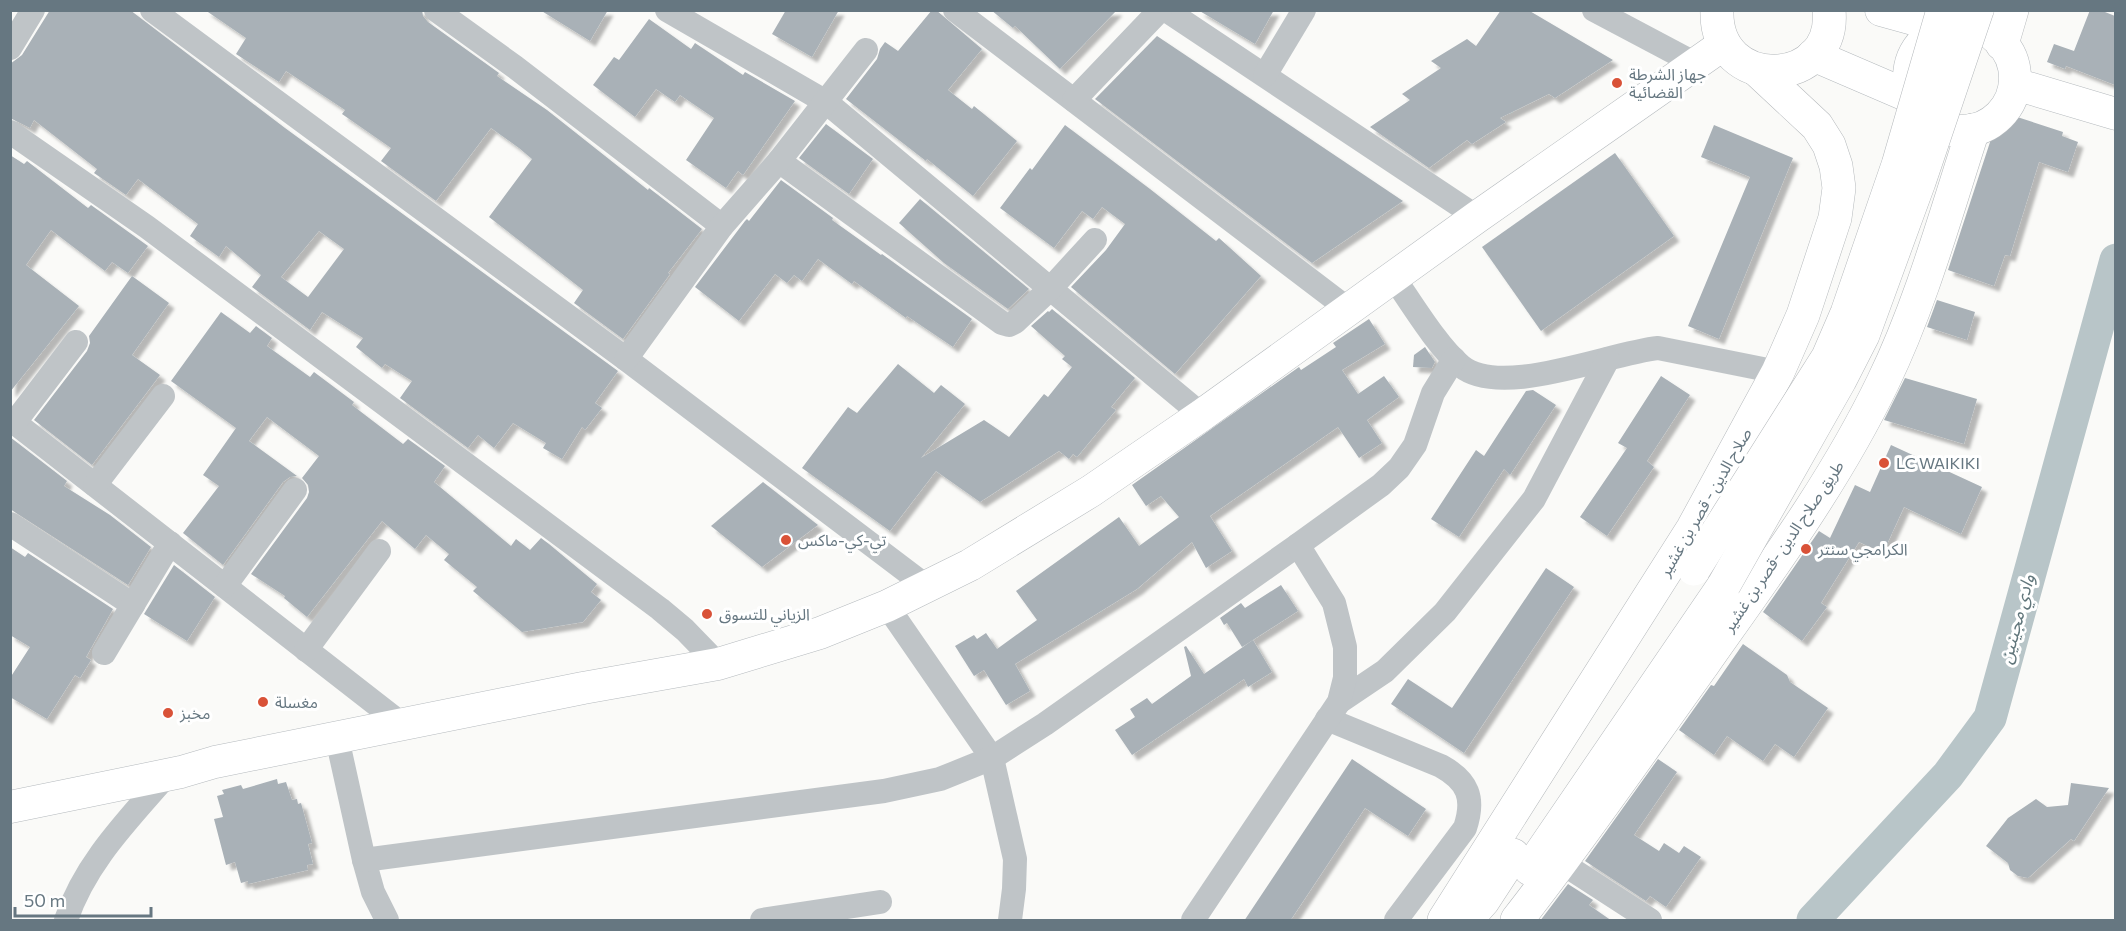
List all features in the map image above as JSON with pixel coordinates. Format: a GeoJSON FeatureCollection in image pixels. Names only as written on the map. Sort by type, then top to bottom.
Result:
{"type":"FeatureCollection","features":[{"type":"Feature","properties":{"kind":"highway"},"geometry":{"type":"LineString","coordinates":[[1717,10],[1718,28],[1724,44]]}},
{"type":"Feature","properties":{"kind":"highway"},"geometry":{"type":"LineString","coordinates":[[1757,70],[1769,72],[1793,69],[1813,55],[1825,38],[1829,10]]}},
{"type":"Feature","properties":{"kind":"highway"},"geometry":{"type":"LineString","coordinates":[[1495,921],[1724,585],[1840,380],[1863,335],[1977,10]]}},
{"type":"Feature","properties":{"kind":"highway"},"geometry":{"type":"LineString","coordinates":[[2002,44],[2012,10]]}},
{"type":"Feature","properties":{"kind":"highway"},"geometry":{"type":"LineString","coordinates":[[1466,921],[1483,902],[1832,348],[1847,313],[1898,165],[1944,19]]}},
{"type":"Feature","properties":{"kind":"highway","name":"صلاح الدين - قصر بن غشير"},"geometry":{"type":"LineString","coordinates":[[1444,921],[1693,528],[1778,372],[1803,315],[1823,260],[1835,218],[1839,189],[1836,166],[1828,145],[1817,126],[1757,70],[1741,63],[1724,44]]}},
{"type":"Feature","properties":{"kind":"highway","name":"طريق صلاح الدين -قصر بن غشير"},"geometry":{"type":"LineString","coordinates":[[1516,921],[1562,863],[1774,564],[1847,450],[1883,381],[1908,324],[1973,130]]}},
{"type":"Feature","properties":{"kind":"main road"},"geometry":{"type":"LineString","coordinates":[[1881,10],[1944,19],[1971,26],[1993,36],[2002,44],[2012,63],[2014,84],[2005,109],[1986,126],[1973,130],[1949,130],[1927,118],[1913,98],[1909,74],[1917,50],[1935,33],[1944,19]]}},
{"type":"Feature","properties":{"kind":"main road"},"geometry":{"type":"LineString","coordinates":[[13,798],[167,775],[215,762],[583,688],[718,664],[820,633],[886,606],[1011,541],[1091,491],[1202,415],[1477,217],[1724,44]]}},
{"type":"Feature","properties":{"kind":"main road"},"geometry":{"type":"LineString","coordinates":[[1813,55],[1913,98]]}},
{"type":"Feature","properties":{"kind":"main road"},"geometry":{"type":"LineString","coordinates":[[2014,84],[2115,114]]}},
{"type":"Feature","properties":{"kind":"main road"},"geometry":{"type":"LineString","coordinates":[[13,798],[89,775],[159,762],[187,760],[215,762]]}},
{"type":"Feature","properties":{"kind":"street"},"geometry":{"type":"LineString","coordinates":[[10,48],[33,10]]}},
{"type":"Feature","properties":{"kind":"street"},"geometry":{"type":"LineString","coordinates":[[152,10],[182,19],[926,586]]}},
{"type":"Feature","properties":{"kind":"street"},"geometry":{"type":"LineString","coordinates":[[436,10],[722,226]]}},
{"type":"Feature","properties":{"kind":"street"},"geometry":{"type":"LineString","coordinates":[[667,10],[826,102],[1202,415]]}},
{"type":"Feature","properties":{"kind":"street"},"geometry":{"type":"LineString","coordinates":[[955,10],[1348,309]]}},
{"type":"Feature","properties":{"kind":"street"},"geometry":{"type":"LineString","coordinates":[[1074,100],[1160,10]]}},
{"type":"Feature","properties":{"kind":"street"},"geometry":{"type":"LineString","coordinates":[[1166,10],[1477,217]]}},
{"type":"Feature","properties":{"kind":"street"},"geometry":{"type":"LineString","coordinates":[[1265,75],[1304,10]]}},
{"type":"Feature","properties":{"kind":"street"},"geometry":{"type":"LineString","coordinates":[[1594,10],[1696,64]]}},
{"type":"Feature","properties":{"kind":"street"},"geometry":{"type":"LineString","coordinates":[[626,359],[722,226],[779,161],[866,50]]}},
{"type":"Feature","properties":{"kind":"street"},"geometry":{"type":"LineString","coordinates":[[10,132],[147,227],[660,609],[693,637],[718,664]]}},
{"type":"Feature","properties":{"kind":"street"},"geometry":{"type":"LineString","coordinates":[[779,161],[1002,323],[1009,325],[1051,288],[1095,240]]}},
{"type":"Feature","properties":{"kind":"street"},"geometry":{"type":"LineString","coordinates":[[1394,278],[1454,359],[1475,376],[1504,379],[1608,359],[1638,350],[1658,348],[1778,372]]}},
{"type":"Feature","properties":{"kind":"street"},"geometry":{"type":"LineString","coordinates":[[76,342],[13,421],[403,725]]}},
{"type":"Feature","properties":{"kind":"street"},"geometry":{"type":"LineString","coordinates":[[364,860],[884,792],[940,779],[992,758],[1045,724],[1381,485],[1399,468],[1415,445],[1433,393],[1454,359]]}},
{"type":"Feature","properties":{"kind":"street"},"geometry":{"type":"LineString","coordinates":[[1333,710],[1385,671],[1445,612],[1534,500],[1608,359]]}},
{"type":"Feature","properties":{"kind":"street"},"geometry":{"type":"LineString","coordinates":[[95,484],[163,396]]}},
{"type":"Feature","properties":{"kind":"street"},"geometry":{"type":"LineString","coordinates":[[225,586],[295,490]]}},
{"type":"Feature","properties":{"kind":"street"},"geometry":{"type":"LineString","coordinates":[[10,524],[133,605]]}},
{"type":"Feature","properties":{"kind":"street"},"geometry":{"type":"LineString","coordinates":[[104,653],[170,543]]}},
{"type":"Feature","properties":{"kind":"street"},"geometry":{"type":"LineString","coordinates":[[1193,921],[1333,710],[1345,678],[1346,647],[1334,603],[1299,545]]}},
{"type":"Feature","properties":{"kind":"street"},"geometry":{"type":"LineString","coordinates":[[306,650],[379,551]]}},
{"type":"Feature","properties":{"kind":"street"},"geometry":{"type":"LineString","coordinates":[[886,606],[992,758],[1015,859],[1010,921]]}},
{"type":"Feature","properties":{"kind":"street"},"geometry":{"type":"LineString","coordinates":[[1333,710],[1442,765],[1455,774],[1465,786],[1470,801],[1465,828],[1396,921]]}},
{"type":"Feature","properties":{"kind":"street"},"geometry":{"type":"LineString","coordinates":[[337,738],[364,860],[373,892],[387,921]]}},
{"type":"Feature","properties":{"kind":"street"},"geometry":{"type":"LineString","coordinates":[[66,921],[81,884],[101,852],[167,775]]}},
{"type":"Feature","properties":{"kind":"street"},"geometry":{"type":"LineString","coordinates":[[1562,863],[1650,921]]}},
{"type":"Feature","properties":{"kind":"street"},"geometry":{"type":"LineString","coordinates":[[762,921],[880,903]]}},
{"type":"Feature","properties":{"kind":"building"},"geometry":{"type":"Polygon","coordinates":[[[50,10],[130,10],[285,128],[618,371],[595,403],[602,408],[585,430],[582,427],[562,459],[543,448],[546,443],[513,423],[494,448],[478,435],[468,448],[400,398],[412,381],[385,364],[382,368],[356,347],[363,338],[322,312],[310,330],[252,287],[261,275],[226,246],[219,257],[190,236],[198,224],[138,179],[126,195],[94,173],[97,169],[34,120],[30,128],[10,118],[10,64],[22,55],[50,10]],[[319,231],[281,277],[308,297],[344,249],[319,231]]]}},
{"type":"Feature","properties":{"kind":"building"},"geometry":{"type":"Polygon","coordinates":[[[205,10],[422,10],[428,22],[499,73],[497,76],[547,110],[648,190],[649,188],[702,229],[668,273],[670,274],[623,339],[574,303],[583,290],[489,217],[532,159],[519,148],[491,128],[436,201],[381,161],[391,148],[342,114],[345,110],[286,71],[279,82],[236,54],[246,38],[205,10]]]}},
{"type":"Feature","properties":{"kind":"building"},"geometry":{"type":"Polygon","coordinates":[[[540,10],[608,10],[590,41],[540,10]]]}},
{"type":"Feature","properties":{"kind":"building"},"geometry":{"type":"Polygon","coordinates":[[[786,10],[839,10],[812,57],[772,34],[786,10]]]}},
{"type":"Feature","properties":{"kind":"building"},"geometry":{"type":"Polygon","coordinates":[[[932,10],[936,10],[982,49],[948,90],[972,109],[974,106],[1017,141],[973,196],[846,99],[877,59],[885,42],[898,51],[932,10]]]}},
{"type":"Feature","properties":{"kind":"building"},"geometry":{"type":"Polygon","coordinates":[[[991,10],[1117,10],[1060,69],[1015,26],[1013,28],[991,10]]]}},
{"type":"Feature","properties":{"kind":"building"},"geometry":{"type":"Polygon","coordinates":[[[1198,10],[1274,10],[1255,44],[1198,10]]]}},
{"type":"Feature","properties":{"kind":"building"},"geometry":{"type":"Polygon","coordinates":[[[1501,10],[1528,10],[1613,60],[1555,98],[1549,94],[1500,118],[1506,122],[1472,144],[1467,140],[1429,168],[1370,127],[1410,100],[1402,94],[1441,68],[1431,61],[1467,39],[1476,46],[1501,10]]]}},
{"type":"Feature","properties":{"kind":"building"},"geometry":{"type":"Polygon","coordinates":[[[2090,10],[2100,10],[2115,16],[2115,85],[2066,66],[2065,69],[2047,62],[2054,44],[2074,51],[2090,10]]]}},
{"type":"Feature","properties":{"kind":"building"},"geometry":{"type":"Polygon","coordinates":[[[649,19],[691,49],[695,43],[743,75],[745,72],[795,101],[743,175],[738,171],[726,188],[686,160],[714,118],[680,95],[675,102],[656,89],[635,117],[593,85],[614,57],[619,60],[649,19]]]}},
{"type":"Feature","properties":{"kind":"building"},"geometry":{"type":"Polygon","coordinates":[[[1157,36],[1403,201],[1312,263],[1095,99],[1157,36]]]}},
{"type":"Feature","properties":{"kind":"building"},"geometry":{"type":"Polygon","coordinates":[[[2011,115],[2063,132],[2062,136],[2078,142],[2068,172],[2039,162],[2010,256],[2005,255],[1994,286],[1948,270],[1994,130],[1998,133],[2002,119],[2008,122],[2011,115]]]}},
{"type":"Feature","properties":{"kind":"building"},"geometry":{"type":"Polygon","coordinates":[[[826,124],[873,159],[849,194],[799,158],[826,124]]]}},
{"type":"Feature","properties":{"kind":"building"},"geometry":{"type":"Polygon","coordinates":[[[1065,125],[1216,241],[1219,238],[1261,276],[1175,374],[1071,287],[1106,250],[1125,224],[1102,207],[1093,219],[1082,211],[1054,248],[1000,208],[1065,125]]]}},
{"type":"Feature","properties":{"kind":"building"},"geometry":{"type":"Polygon","coordinates":[[[1714,125],[1793,158],[1719,339],[1688,326],[1750,177],[1701,157],[1714,125]]]}},
{"type":"Feature","properties":{"kind":"building"},"geometry":{"type":"Polygon","coordinates":[[[1615,153],[1674,236],[1541,331],[1482,247],[1615,153]]]}},
{"type":"Feature","properties":{"kind":"building"},"geometry":{"type":"Polygon","coordinates":[[[10,155],[24,164],[27,161],[88,208],[91,205],[148,246],[128,273],[112,262],[105,271],[51,230],[26,265],[79,306],[10,392],[10,155]]]}},
{"type":"Feature","properties":{"kind":"building"},"geometry":{"type":"Polygon","coordinates":[[[781,180],[833,218],[832,220],[972,319],[953,347],[907,316],[906,318],[854,281],[852,284],[818,259],[802,281],[794,275],[787,283],[775,274],[739,321],[695,287],[745,221],[747,219],[749,221],[781,180]]]}},
{"type":"Feature","properties":{"kind":"building"},"geometry":{"type":"Polygon","coordinates":[[[920,199],[1029,289],[1008,309],[944,263],[899,223],[920,199]]]}},
{"type":"Feature","properties":{"kind":"building"},"geometry":{"type":"Polygon","coordinates":[[[132,276],[169,303],[132,355],[160,375],[92,465],[34,420],[87,351],[90,343],[89,336],[132,276]]]}},
{"type":"Feature","properties":{"kind":"building"},"geometry":{"type":"Polygon","coordinates":[[[1937,300],[1975,312],[1967,340],[1927,327],[1937,300]]]}},
{"type":"Feature","properties":{"kind":"building"},"geometry":{"type":"Polygon","coordinates":[[[1052,309],[1135,378],[1111,407],[1116,410],[1077,457],[1073,454],[1069,459],[1059,451],[980,502],[936,471],[890,531],[802,468],[848,407],[857,413],[898,364],[934,393],[941,385],[965,404],[921,458],[984,420],[1009,437],[1044,394],[1048,397],[1072,367],[1062,359],[1065,356],[1031,326],[1052,309]]]}},
{"type":"Feature","properties":{"kind":"building"},"geometry":{"type":"Polygon","coordinates":[[[221,312],[250,333],[256,326],[272,338],[267,346],[310,377],[314,372],[354,402],[352,405],[403,444],[408,439],[445,466],[434,482],[511,546],[516,539],[530,550],[541,538],[549,544],[597,584],[591,592],[601,600],[583,622],[522,632],[473,591],[477,587],[444,560],[449,554],[426,535],[415,549],[382,521],[307,617],[284,598],[285,596],[251,574],[307,498],[308,485],[302,478],[319,456],[267,417],[249,441],[297,476],[290,477],[283,482],[223,565],[183,533],[219,486],[203,475],[236,428],[171,381],[221,312]]]}},
{"type":"Feature","properties":{"kind":"building"},"geometry":{"type":"Polygon","coordinates":[[[1369,319],[1385,344],[1342,370],[1358,394],[1384,376],[1399,397],[1367,420],[1382,443],[1359,458],[1338,427],[1210,516],[1232,551],[1206,568],[1192,542],[1137,589],[1015,664],[1030,691],[1006,705],[984,670],[974,676],[955,646],[974,635],[977,639],[986,633],[997,649],[1037,620],[1016,591],[1119,517],[1139,546],[1179,517],[1161,496],[1146,506],[1132,485],[1299,367],[1301,370],[1336,347],[1333,343],[1369,319]]]}},
{"type":"Feature","properties":{"kind":"building"},"geometry":{"type":"Polygon","coordinates":[[[1425,347],[1435,362],[1432,368],[1413,367],[1414,355],[1425,347]]]}},
{"type":"Feature","properties":{"kind":"building"},"geometry":{"type":"Polygon","coordinates":[[[1661,376],[1690,395],[1647,461],[1654,467],[1607,536],[1580,517],[1627,448],[1618,443],[1661,376]]]}},
{"type":"Feature","properties":{"kind":"building"},"geometry":{"type":"Polygon","coordinates":[[[1905,378],[1977,399],[1964,444],[1884,420],[1905,378]]]}},
{"type":"Feature","properties":{"kind":"building"},"geometry":{"type":"Polygon","coordinates":[[[1533,390],[1556,405],[1510,475],[1504,469],[1459,537],[1431,519],[1476,450],[1484,456],[1526,391],[1533,390]]]}},
{"type":"Feature","properties":{"kind":"building"},"geometry":{"type":"Polygon","coordinates":[[[10,437],[67,481],[64,486],[110,515],[151,547],[128,585],[10,509],[10,437]]]}},
{"type":"Feature","properties":{"kind":"building"},"geometry":{"type":"Polygon","coordinates":[[[1891,445],[1982,487],[1961,534],[1904,507],[1883,553],[1859,542],[1821,603],[1827,607],[1802,641],[1763,612],[1819,531],[1830,538],[1855,485],[1870,492],[1891,445]]]}},
{"type":"Feature","properties":{"kind":"building"},"geometry":{"type":"Polygon","coordinates":[[[763,482],[818,525],[762,567],[711,526],[763,482]]]}},
{"type":"Feature","properties":{"kind":"building"},"geometry":{"type":"Polygon","coordinates":[[[10,547],[25,557],[28,553],[113,609],[86,657],[91,660],[80,678],[75,675],[47,719],[10,697],[10,678],[30,647],[10,635],[10,547]]]}},
{"type":"Feature","properties":{"kind":"building"},"geometry":{"type":"Polygon","coordinates":[[[174,565],[215,597],[187,641],[144,614],[174,565]]]}},
{"type":"Feature","properties":{"kind":"building"},"geometry":{"type":"Polygon","coordinates":[[[1546,568],[1574,587],[1464,753],[1391,704],[1408,679],[1452,708],[1546,568]]]}},
{"type":"Feature","properties":{"kind":"building"},"geometry":{"type":"Polygon","coordinates":[[[1281,585],[1298,611],[1242,647],[1227,623],[1224,625],[1220,618],[1241,603],[1245,608],[1281,585]]]}},
{"type":"Feature","properties":{"kind":"building"},"geometry":{"type":"Polygon","coordinates":[[[1253,640],[1272,672],[1248,687],[1244,679],[1132,755],[1115,730],[1135,717],[1130,709],[1147,698],[1152,704],[1191,676],[1184,647],[1186,646],[1204,674],[1253,640]]]}},
{"type":"Feature","properties":{"kind":"building"},"geometry":{"type":"Polygon","coordinates":[[[1743,644],[1787,675],[1790,682],[1828,708],[1794,757],[1775,744],[1763,761],[1727,736],[1714,755],[1679,730],[1711,685],[1714,686],[1743,644]]]}},
{"type":"Feature","properties":{"kind":"building"},"geometry":{"type":"Polygon","coordinates":[[[1352,759],[1426,809],[1408,836],[1365,808],[1290,921],[1244,921],[1352,759]]]}},
{"type":"Feature","properties":{"kind":"building"},"geometry":{"type":"Polygon","coordinates":[[[1658,759],[1677,772],[1634,835],[1659,851],[1664,843],[1679,853],[1684,846],[1701,857],[1666,907],[1650,896],[1646,901],[1585,861],[1658,759]]]}},
{"type":"Feature","properties":{"kind":"building"},"geometry":{"type":"Polygon","coordinates":[[[277,779],[278,784],[286,782],[292,800],[297,799],[298,804],[301,803],[312,843],[308,844],[313,864],[307,865],[308,870],[248,884],[248,881],[241,883],[235,862],[226,865],[214,819],[223,817],[217,796],[224,794],[222,790],[241,785],[243,789],[277,779]]]}},
{"type":"Feature","properties":{"kind":"building"},"geometry":{"type":"Polygon","coordinates":[[[2071,783],[2109,788],[2074,841],[2071,839],[2028,878],[2018,876],[2010,870],[2008,863],[1986,846],[2008,818],[2036,799],[2047,807],[2068,805],[2071,783]]]}},
{"type":"Feature","properties":{"kind":"building"},"geometry":{"type":"Polygon","coordinates":[[[1568,884],[1593,900],[1589,905],[1612,921],[1540,921],[1568,884]]]}},
{"type":"Feature","properties":{"kind":"waterway","name":"وادي مجينين"},"geometry":{"type":"LineString","coordinates":[[1813,920],[1948,775],[1990,718],[2116,260]]}},
{"type":"Feature","properties":{"kind":"place","name":"جهاز الشرطة القضائية"},"geometry":{"type":"Point","coordinates":[1617,83]}},
{"type":"Feature","properties":{"kind":"place","name":"LC WAIKIKI"},"geometry":{"type":"Point","coordinates":[1884,463]}},
{"type":"Feature","properties":{"kind":"place","name":"تي-كي-ماكس"},"geometry":{"type":"Point","coordinates":[786,540]}},
{"type":"Feature","properties":{"kind":"place","name":"الكرامجي سنتر"},"geometry":{"type":"Point","coordinates":[1806,549]}},
{"type":"Feature","properties":{"kind":"place","name":"الزياني للتسوق"},"geometry":{"type":"Point","coordinates":[707,614]}},
{"type":"Feature","properties":{"kind":"place","name":"مغسلة"},"geometry":{"type":"Point","coordinates":[263,702]}},
{"type":"Feature","properties":{"kind":"place","name":"مخبز"},"geometry":{"type":"Point","coordinates":[168,713]}}]}
